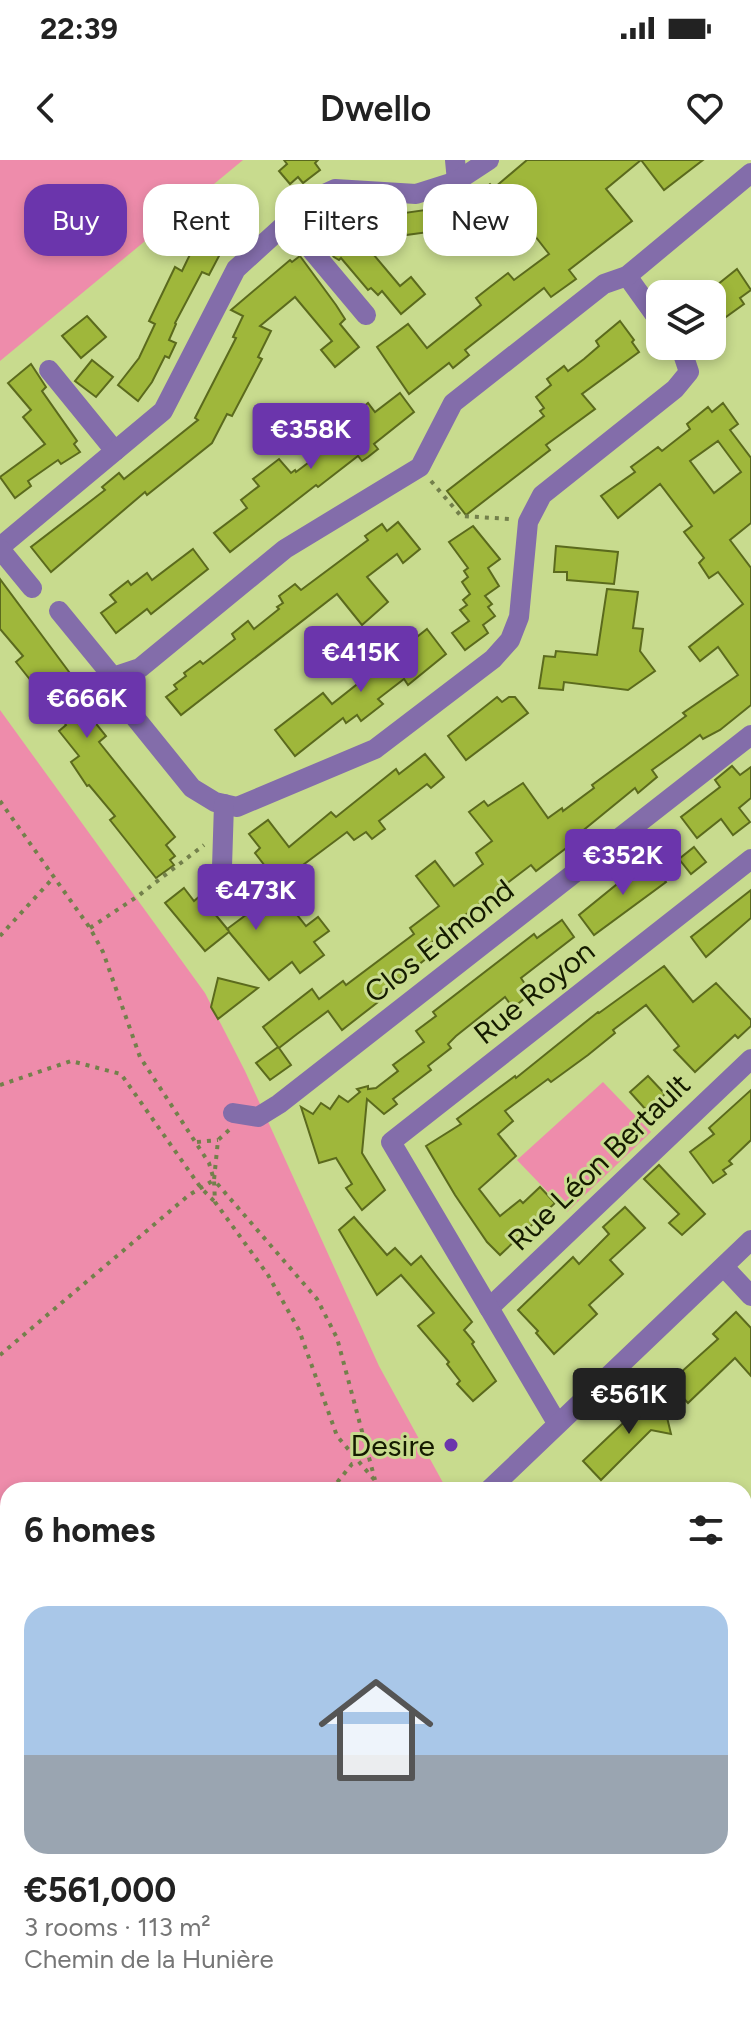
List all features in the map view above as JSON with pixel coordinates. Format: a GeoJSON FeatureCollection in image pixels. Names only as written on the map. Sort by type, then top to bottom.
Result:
{"type":"FeatureCollection","features":[{"type":"Feature","properties":{"kind":"street"},"geometry":{"type":"LineString","coordinates":[[407,193],[416,194],[456,170],[489,160]]}},
{"type":"Feature","properties":{"kind":"street"},"geometry":{"type":"LineString","coordinates":[[113,677],[140,668],[285,549],[420,467],[453,403],[604,284],[627,276],[751,173]]}},
{"type":"Feature","properties":{"kind":"street"},"geometry":{"type":"LineString","coordinates":[[32,588],[0,548],[163,411],[236,269],[275,234]]}},
{"type":"Feature","properties":{"kind":"street"},"geometry":{"type":"LineString","coordinates":[[317,256],[366,315]]}},
{"type":"Feature","properties":{"kind":"street"},"geometry":{"type":"LineString","coordinates":[[627,276],[646,302]]}},
{"type":"Feature","properties":{"kind":"street"},"geometry":{"type":"LineString","coordinates":[[59,611],[113,677],[116,694],[215,802],[237,807],[375,749],[493,659],[510,640],[519,617],[528,522],[542,495],[675,389],[689,372],[685,360]]}},
{"type":"Feature","properties":{"kind":"street"},"geometry":{"type":"LineString","coordinates":[[49,370],[115,451]]}},
{"type":"Feature","properties":{"kind":"street","name":"Clos Edmond"},"geometry":{"type":"LineString","coordinates":[[233,1113],[258,1117],[279,1104],[751,735]]}},
{"type":"Feature","properties":{"kind":"street"},"geometry":{"type":"LineString","coordinates":[[224,804],[222,867],[243,897]]}},
{"type":"Feature","properties":{"kind":"street","name":"Rue Royon"},"geometry":{"type":"LineString","coordinates":[[489,1308],[391,1142],[751,859]]}},
{"type":"Feature","properties":{"kind":"street","name":"Rue Léon Bertault"},"geometry":{"type":"LineString","coordinates":[[489,1308],[751,1059]]}},
{"type":"Feature","properties":{"kind":"street"},"geometry":{"type":"LineString","coordinates":[[497,1482],[751,1240]]}},
{"type":"Feature","properties":{"kind":"street"},"geometry":{"type":"LineString","coordinates":[[724,1267],[751,1296]]}},
{"type":"Feature","properties":{"kind":"street"},"geometry":{"type":"LineString","coordinates":[[489,1308],[557,1423]]}},
{"type":"Feature","properties":{"kind":"path"},"geometry":{"type":"LineString","coordinates":[[420,467],[461,516],[528,522]]}},
{"type":"Feature","properties":{"kind":"path"},"geometry":{"type":"LineString","coordinates":[[0,801],[90,928],[103,952],[140,1057],[209,1163],[214,1180],[317,1299],[337,1338],[375,1481]]}},
{"type":"Feature","properties":{"kind":"path"},"geometry":{"type":"LineString","coordinates":[[90,928],[171,871],[215,837],[224,826]]}},
{"type":"Feature","properties":{"kind":"path"},"geometry":{"type":"LineString","coordinates":[[0,936],[54,877]]}},
{"type":"Feature","properties":{"kind":"path"},"geometry":{"type":"LineString","coordinates":[[0,1085],[71,1061],[121,1074],[201,1188],[215,1202],[268,1275],[299,1330],[337,1436],[375,1481]]}},
{"type":"Feature","properties":{"kind":"path"},"geometry":{"type":"LineString","coordinates":[[196,1142],[218,1140],[232,1128],[233,1113]]}},
{"type":"Feature","properties":{"kind":"path"},"geometry":{"type":"LineString","coordinates":[[215,1202],[218,1140]]}},
{"type":"Feature","properties":{"kind":"path"},"geometry":{"type":"LineString","coordinates":[[0,1355],[189,1195],[214,1180]]}},
{"type":"Feature","properties":{"kind":"path"},"geometry":{"type":"LineString","coordinates":[[337,1482],[352,1464],[357,1463]]}},
{"type":"Feature","properties":{"kind":"shaded area"},"geometry":{"type":"Polygon","coordinates":[[[0,160],[243,160],[214,184],[143,184],[143,243],[127,256],[127,184],[24,184],[24,256],[127,256],[0,361],[0,160]]]}},
{"type":"Feature","properties":{"kind":"shaded area"},"geometry":{"type":"Polygon","coordinates":[[[0,710],[205,993],[245,1071],[379,1366],[443,1482],[0,1482],[0,710]]]}},
{"type":"Feature","properties":{"kind":"shaded area"},"geometry":{"type":"Polygon","coordinates":[[[603,1082],[651,1132],[567,1212],[517,1160],[603,1082]]]}},
{"type":"Feature","properties":{"kind":"building"},"geometry":{"type":"Polygon","coordinates":[[[284,160],[318,160],[315,163],[320,170],[303,183],[298,177],[290,184],[279,171],[287,164],[284,160]]]}},
{"type":"Feature","properties":{"kind":"building"},"geometry":{"type":"Polygon","coordinates":[[[527,160],[641,160],[606,189],[632,221],[569,270],[576,279],[551,297],[544,288],[465,350],[469,355],[453,368],[449,363],[409,394],[377,347],[408,324],[427,348],[481,305],[476,298],[508,273],[514,280],[549,254],[537,239],[537,184],[499,184],[527,160]]]}},
{"type":"Feature","properties":{"kind":"building"},"geometry":{"type":"Polygon","coordinates":[[[641,160],[703,160],[664,190],[641,160]]]}},
{"type":"Feature","properties":{"kind":"building"},"geometry":{"type":"Polygon","coordinates":[[[423,210],[423,233],[407,235],[407,213],[423,210]]]}},
{"type":"Feature","properties":{"kind":"building"},"geometry":{"type":"Polygon","coordinates":[[[189,256],[219,256],[209,275],[202,272],[175,323],[169,340],[176,343],[169,358],[165,356],[138,401],[118,385],[139,358],[155,324],[149,321],[175,267],[182,271],[189,256]]]}},
{"type":"Feature","properties":{"kind":"building"},"geometry":{"type":"Polygon","coordinates":[[[300,256],[336,305],[345,319],[340,324],[359,347],[335,367],[321,350],[332,341],[295,297],[260,326],[271,331],[258,357],[262,359],[232,416],[227,414],[212,443],[147,495],[145,492],[51,572],[31,547],[105,490],[102,487],[119,473],[124,479],[198,420],[195,418],[236,338],[233,337],[243,316],[231,310],[290,260],[292,262],[300,256]]]}},
{"type":"Feature","properties":{"kind":"building"},"geometry":{"type":"Polygon","coordinates":[[[375,256],[400,286],[411,277],[425,294],[401,314],[382,291],[378,295],[371,288],[368,290],[341,258],[334,257],[375,256]]]}},
{"type":"Feature","properties":{"kind":"building"},"geometry":{"type":"Polygon","coordinates":[[[737,269],[751,290],[740,298],[744,304],[726,317],[726,280],[723,280],[737,269]]]}},
{"type":"Feature","properties":{"kind":"building"},"geometry":{"type":"Polygon","coordinates":[[[87,316],[106,337],[81,358],[62,336],[87,316]]]}},
{"type":"Feature","properties":{"kind":"building"},"geometry":{"type":"Polygon","coordinates":[[[620,321],[639,352],[582,394],[595,409],[546,445],[550,450],[466,515],[447,491],[544,416],[540,411],[544,408],[536,397],[551,385],[547,379],[564,366],[568,371],[584,359],[599,346],[596,341],[620,321]]]}},
{"type":"Feature","properties":{"kind":"building"},"geometry":{"type":"Polygon","coordinates":[[[92,360],[113,377],[96,397],[75,381],[92,360]]]}},
{"type":"Feature","properties":{"kind":"building"},"geometry":{"type":"Polygon","coordinates":[[[31,364],[46,387],[42,391],[77,441],[74,444],[80,452],[61,464],[58,460],[28,481],[31,486],[15,498],[0,477],[45,444],[23,417],[31,410],[8,383],[31,364]]]}},
{"type":"Feature","properties":{"kind":"building"},"geometry":{"type":"Polygon","coordinates":[[[400,393],[414,412],[374,444],[378,449],[368,457],[362,461],[358,456],[230,552],[214,533],[247,508],[241,500],[259,486],[253,479],[279,459],[291,473],[296,472],[358,425],[351,417],[368,403],[375,412],[400,393]]]}},
{"type":"Feature","properties":{"kind":"building"},"geometry":{"type":"Polygon","coordinates":[[[723,403],[738,424],[730,430],[751,458],[751,523],[730,540],[751,568],[751,705],[720,730],[703,739],[700,735],[652,770],[657,777],[638,793],[635,788],[580,833],[582,836],[536,871],[531,865],[456,922],[425,948],[431,955],[375,998],[378,1002],[342,1030],[328,1011],[279,1048],[291,1065],[270,1080],[256,1063],[278,1047],[263,1027],[312,989],[319,999],[343,981],[346,985],[414,934],[410,928],[439,906],[416,876],[435,861],[454,886],[483,864],[476,853],[492,841],[469,812],[484,801],[488,806],[523,783],[548,818],[562,808],[563,811],[594,788],[592,785],[686,716],[683,713],[738,675],[718,647],[700,661],[689,647],[743,604],[718,572],[709,578],[699,563],[704,558],[684,532],[692,526],[660,484],[618,518],[601,496],[635,472],[631,467],[658,447],[662,451],[690,429],[687,424],[708,407],[712,412],[723,403]],[[718,441],[690,461],[714,493],[741,472],[718,441]]]}},
{"type":"Feature","properties":{"kind":"building"},"geometry":{"type":"Polygon","coordinates":[[[398,522],[420,549],[403,563],[397,554],[367,577],[388,602],[362,625],[337,594],[181,715],[166,697],[177,689],[174,685],[186,676],[184,673],[200,661],[203,664],[235,639],[232,634],[248,621],[254,629],[279,609],[277,607],[283,603],[279,596],[295,584],[301,590],[368,540],[365,536],[382,524],[387,531],[398,522]]]}},
{"type":"Feature","properties":{"kind":"building"},"geometry":{"type":"Polygon","coordinates":[[[473,526],[500,559],[488,568],[499,586],[485,596],[492,604],[488,607],[495,616],[483,625],[488,633],[465,650],[452,633],[469,621],[460,610],[467,605],[463,600],[470,594],[462,582],[468,577],[464,571],[468,568],[449,542],[473,526]]]}},
{"type":"Feature","properties":{"kind":"building"},"geometry":{"type":"Polygon","coordinates":[[[556,546],[618,552],[614,584],[567,580],[567,572],[554,572],[556,546]]]}},
{"type":"Feature","properties":{"kind":"building"},"geometry":{"type":"Polygon","coordinates":[[[193,549],[208,569],[151,614],[147,609],[116,633],[101,613],[116,602],[110,595],[128,581],[131,585],[147,573],[152,580],[193,549]]]}},
{"type":"Feature","properties":{"kind":"building"},"geometry":{"type":"Polygon","coordinates":[[[0,579],[81,688],[73,695],[106,736],[99,742],[175,837],[166,845],[175,856],[170,860],[174,865],[156,878],[110,820],[115,816],[87,786],[71,762],[79,756],[59,731],[66,725],[16,662],[23,656],[0,629],[0,579]]]}},
{"type":"Feature","properties":{"kind":"building"},"geometry":{"type":"Polygon","coordinates":[[[607,589],[638,592],[633,628],[643,629],[640,651],[655,671],[628,690],[564,682],[563,690],[539,688],[544,656],[555,657],[556,651],[597,655],[607,589]]]}},
{"type":"Feature","properties":{"kind":"building"},"geometry":{"type":"Polygon","coordinates":[[[427,629],[446,654],[408,685],[404,679],[378,699],[383,704],[361,721],[357,715],[346,723],[343,718],[295,756],[275,730],[323,693],[332,704],[427,629]]]}},
{"type":"Feature","properties":{"kind":"building"},"geometry":{"type":"Polygon","coordinates":[[[497,697],[502,702],[515,697],[528,713],[466,760],[448,736],[497,697]]]}},
{"type":"Feature","properties":{"kind":"building"},"geometry":{"type":"Polygon","coordinates":[[[425,754],[444,777],[431,788],[427,784],[379,821],[385,829],[372,839],[366,832],[354,840],[347,832],[303,865],[306,869],[282,888],[255,853],[260,848],[249,834],[268,820],[289,847],[331,812],[336,817],[396,769],[399,774],[425,754]]]}},
{"type":"Feature","properties":{"kind":"building"},"geometry":{"type":"Polygon","coordinates":[[[732,766],[740,775],[751,767],[751,798],[739,808],[750,822],[733,835],[721,819],[697,838],[681,817],[720,787],[715,780],[732,766]]]}},
{"type":"Feature","properties":{"kind":"building"},"geometry":{"type":"Polygon","coordinates":[[[694,847],[706,862],[691,874],[679,859],[694,847]]]}},
{"type":"Feature","properties":{"kind":"building"},"geometry":{"type":"Polygon","coordinates":[[[648,859],[666,882],[594,935],[579,915],[648,859]]]}},
{"type":"Feature","properties":{"kind":"building"},"geometry":{"type":"Polygon","coordinates":[[[184,888],[194,901],[200,896],[227,929],[278,891],[306,926],[318,917],[329,931],[314,942],[324,955],[300,973],[292,962],[269,980],[229,932],[205,951],[165,903],[184,888]]]}},
{"type":"Feature","properties":{"kind":"building"},"geometry":{"type":"Polygon","coordinates":[[[751,890],[751,918],[706,957],[691,937],[751,890]]]}},
{"type":"Feature","properties":{"kind":"building"},"geometry":{"type":"Polygon","coordinates":[[[562,920],[574,937],[521,978],[531,993],[513,1008],[505,997],[456,1036],[448,1044],[451,1048],[428,1066],[431,1070],[393,1099],[397,1104],[384,1114],[367,1099],[362,1153],[385,1190],[362,1210],[346,1188],[352,1184],[336,1158],[319,1163],[301,1107],[313,1114],[321,1103],[330,1109],[339,1096],[348,1102],[360,1092],[357,1089],[368,1086],[368,1089],[376,1088],[398,1071],[393,1065],[424,1042],[416,1031],[436,1016],[433,1012],[534,934],[537,938],[562,920]]]}},
{"type":"Feature","properties":{"kind":"building"},"geometry":{"type":"Polygon","coordinates":[[[664,966],[693,1002],[716,983],[751,1020],[751,1026],[738,1038],[735,1035],[695,1072],[674,1050],[679,1046],[646,1005],[613,1030],[615,1033],[588,1055],[551,1082],[548,1079],[505,1111],[513,1121],[498,1134],[516,1156],[479,1189],[500,1216],[520,1200],[523,1203],[540,1187],[555,1203],[500,1255],[487,1242],[455,1195],[426,1146],[461,1124],[457,1119],[664,966]]]}},
{"type":"Feature","properties":{"kind":"building"},"geometry":{"type":"Polygon","coordinates":[[[218,978],[258,988],[218,1019],[211,1007],[218,978]]]}},
{"type":"Feature","properties":{"kind":"building"},"geometry":{"type":"Polygon","coordinates":[[[648,1076],[665,1094],[647,1111],[630,1092],[648,1076]]]}},
{"type":"Feature","properties":{"kind":"building"},"geometry":{"type":"Polygon","coordinates":[[[751,1090],[751,1140],[729,1161],[732,1164],[723,1170],[726,1174],[713,1183],[690,1152],[714,1134],[709,1128],[751,1090]]]}},
{"type":"Feature","properties":{"kind":"building"},"geometry":{"type":"Polygon","coordinates":[[[659,1165],[705,1214],[682,1235],[669,1223],[679,1214],[644,1179],[659,1165]]]}},
{"type":"Feature","properties":{"kind":"building"},"geometry":{"type":"Polygon","coordinates":[[[625,1207],[645,1228],[610,1260],[623,1274],[589,1305],[597,1314],[554,1354],[518,1310],[573,1257],[579,1264],[609,1234],[603,1227],[625,1207]]]}},
{"type":"Feature","properties":{"kind":"building"},"geometry":{"type":"Polygon","coordinates":[[[354,1217],[387,1255],[395,1248],[411,1265],[421,1256],[472,1322],[464,1330],[496,1381],[473,1401],[457,1384],[460,1381],[447,1364],[449,1362],[418,1326],[434,1313],[401,1275],[377,1295],[339,1230],[354,1217]]]}},
{"type":"Feature","properties":{"kind":"building"},"geometry":{"type":"Polygon","coordinates":[[[736,1312],[751,1328],[751,1376],[735,1358],[688,1403],[669,1383],[718,1339],[713,1334],[736,1312]]]}},
{"type":"Feature","properties":{"kind":"building"},"geometry":{"type":"Polygon","coordinates":[[[660,1388],[671,1434],[651,1430],[601,1480],[583,1461],[660,1388]]]}},
{"type":"Feature","properties":{"kind":"place","name":"Desire"},"geometry":{"type":"Point","coordinates":[451,1445]}}]}
